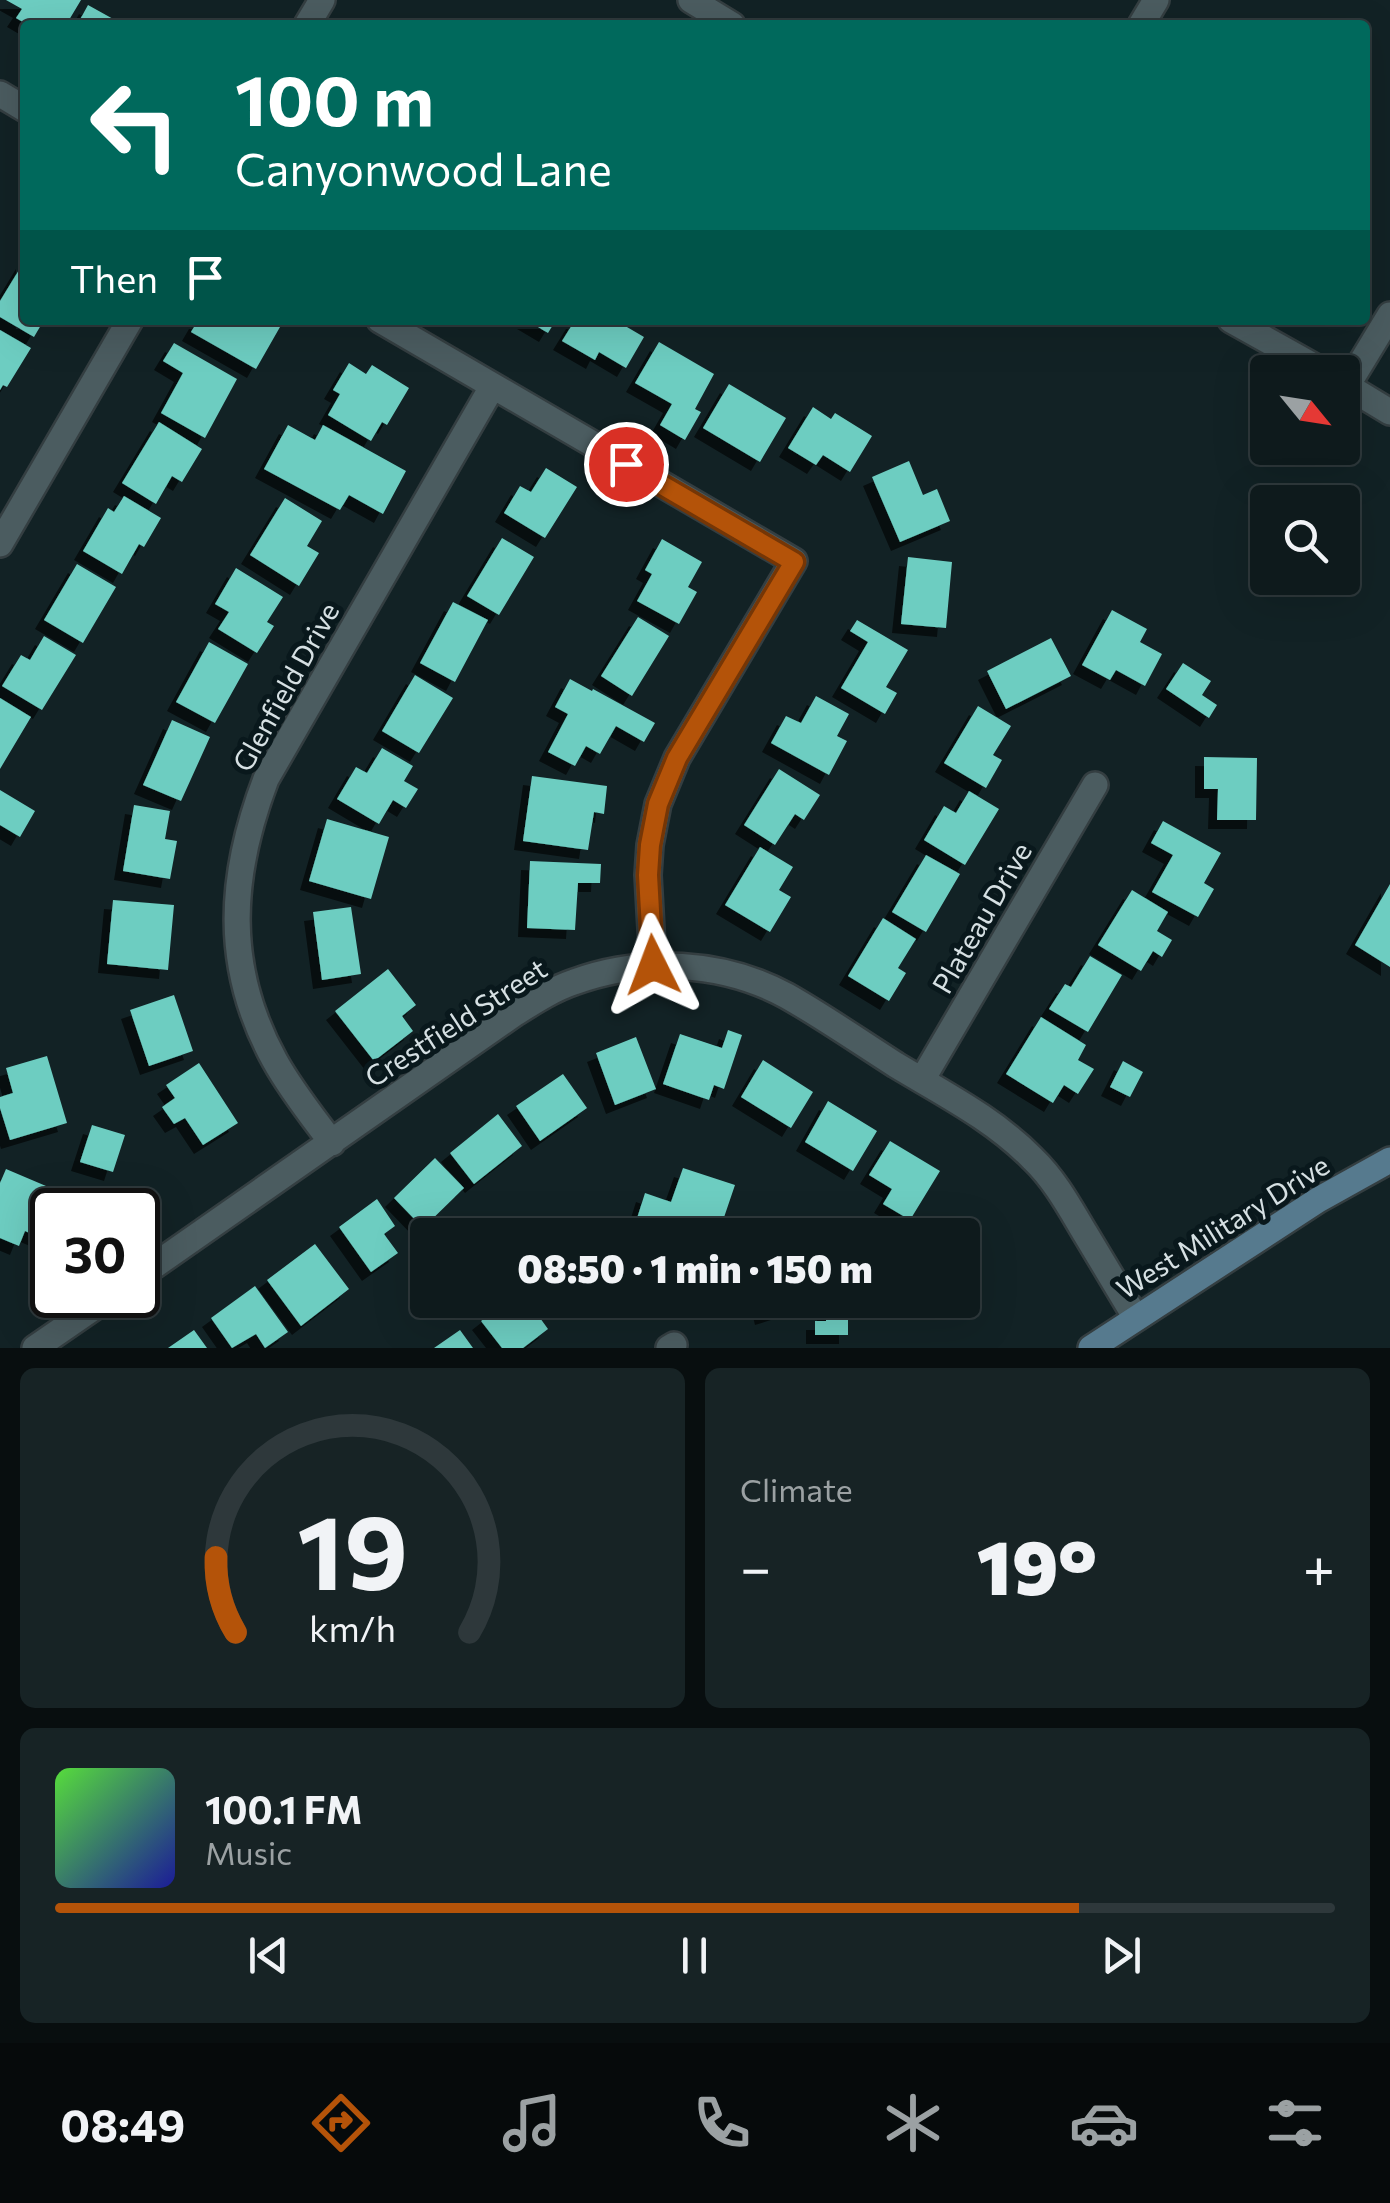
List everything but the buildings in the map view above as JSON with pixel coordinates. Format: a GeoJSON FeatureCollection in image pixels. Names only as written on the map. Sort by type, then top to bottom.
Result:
{"type":"FeatureCollection","features":[{"type":"Feature","properties":{"kind":"main road","name":"West Military Drive"},"geometry":{"type":"LineString","coordinates":[[1090,1348],[1318,1200],[1390,1160]]}},
{"type":"Feature","properties":{"kind":"street"},"geometry":{"type":"LineString","coordinates":[[691,0],[729,15]]}},
{"type":"Feature","properties":{"kind":"street"},"geometry":{"type":"LineString","coordinates":[[1360,361],[1390,315]]}},
{"type":"Feature","properties":{"kind":"street"},"geometry":{"type":"LineString","coordinates":[[0,544],[127,325]]}},
{"type":"Feature","properties":{"kind":"street"},"geometry":{"type":"LineString","coordinates":[[388,325],[794,562],[677,758],[658,804],[648,875],[653,965]]}},
{"type":"Feature","properties":{"kind":"street"},"geometry":{"type":"LineString","coordinates":[[1240,325],[1294,355]]}},
{"type":"Feature","properties":{"kind":"street","name":"Glenfield Drive"},"geometry":{"type":"LineString","coordinates":[[332,1143],[275,1062],[250,1003],[238,941],[238,893],[244,846],[266,779],[492,386]]}},
{"type":"Feature","properties":{"kind":"street"},"geometry":{"type":"LineString","coordinates":[[1360,393],[1390,412]]}},
{"type":"Feature","properties":{"kind":"street","name":"Plateau Drive"},"geometry":{"type":"LineString","coordinates":[[922,1080],[1094,785]]}},
{"type":"Feature","properties":{"kind":"street","name":"Crestfield Street"},"geometry":{"type":"LineString","coordinates":[[160,1262],[514,1014],[556,989],[601,974],[653,965],[692,967],[741,978],[784,994],[974,1111],[1035,1160],[1063,1196],[1136,1318]]}},
{"type":"Feature","properties":{"kind":"street"},"geometry":{"type":"LineString","coordinates":[[35,1348],[79,1318]]}},
{"type":"Feature","properties":{"kind":"route"},"geometry":{"type":"LineString","coordinates":[[626,464],[794,562],[677,758],[658,804],[648,875],[653,965]]}}]}
